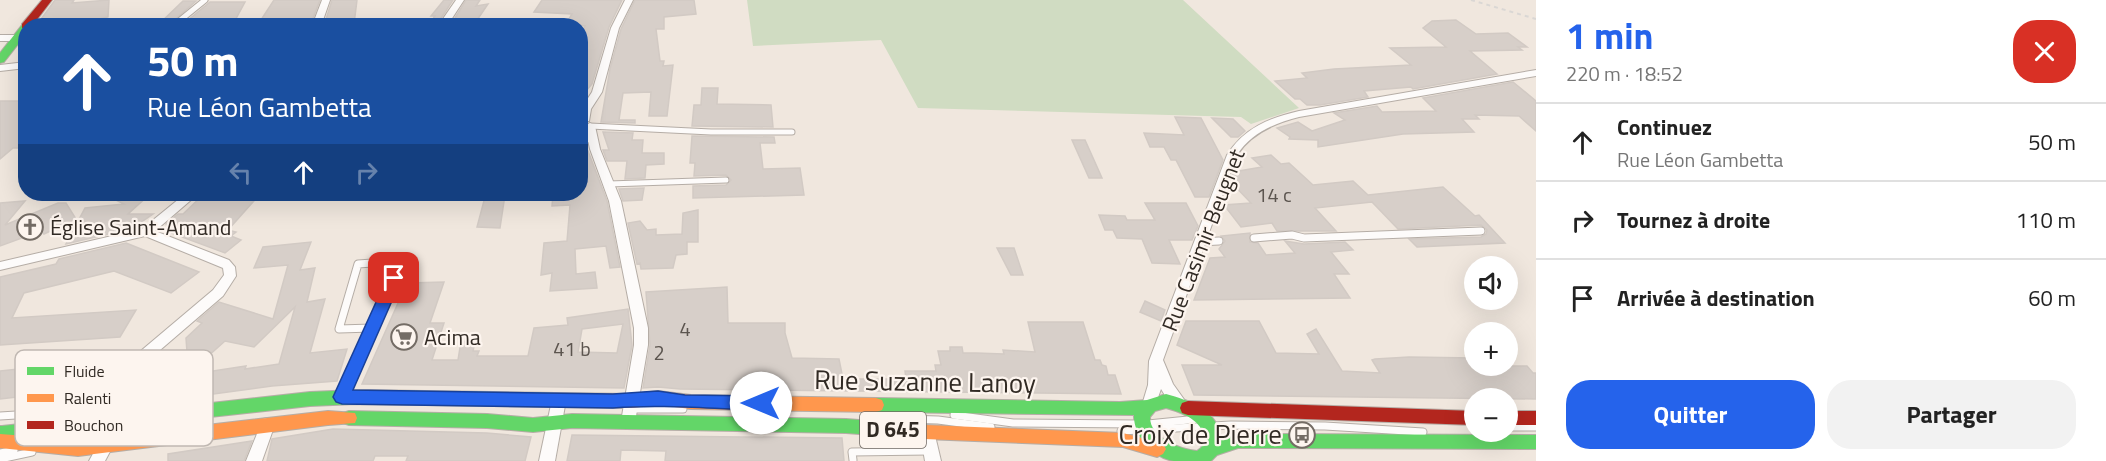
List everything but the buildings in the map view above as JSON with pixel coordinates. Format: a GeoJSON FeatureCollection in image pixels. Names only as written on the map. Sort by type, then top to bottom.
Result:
{"type":"FeatureCollection","features":[{"type":"Feature","properties":{"kind":"main road"},"geometry":{"type":"LineString","coordinates":[[32,18],[47,0]]}},
{"type":"Feature","properties":{"kind":"main road"},"geometry":{"type":"LineString","coordinates":[[0,60],[18,36]]}},
{"type":"Feature","properties":{"kind":"main road","name":"D 645"},"geometry":{"type":"LineString","coordinates":[[213,409],[342,397],[556,412],[629,412]]}},
{"type":"Feature","properties":{"kind":"main road","name":"Rue Suzanne Lanoy"},"geometry":{"type":"LineString","coordinates":[[629,412],[658,398],[691,402],[1120,410],[1148,406],[1161,401],[1208,410],[1464,418]]}},
{"type":"Feature","properties":{"kind":"main road"},"geometry":{"type":"LineString","coordinates":[[1148,406],[1140,417],[1141,428],[1157,449],[1177,460],[1194,460],[1235,441],[1536,442]]}},
{"type":"Feature","properties":{"kind":"main road"},"geometry":{"type":"LineString","coordinates":[[1185,406],[1205,422],[1213,436],[1209,454]]}},
{"type":"Feature","properties":{"kind":"main road","name":"D 645"},"geometry":{"type":"LineString","coordinates":[[213,431],[342,418],[487,421],[519,424],[556,412],[629,412]]}},
{"type":"Feature","properties":{"kind":"main road","name":"Rue Suzanne Lanoy"},"geometry":{"type":"LineString","coordinates":[[629,412],[928,432],[1123,440],[1157,449]]}},
{"type":"Feature","properties":{"kind":"main road"},"geometry":{"type":"LineString","coordinates":[[1518,418],[1536,418]]}},
{"type":"Feature","properties":{"kind":"main road","name":"D 645"},"geometry":{"type":"LineString","coordinates":[[1,442],[15,433]]}},
{"type":"Feature","properties":{"kind":"main road","name":"D 645"},"geometry":{"type":"LineString","coordinates":[[44,446],[71,448],[88,446]]}},
{"type":"Feature","properties":{"kind":"street"},"geometry":{"type":"LineString","coordinates":[[319,18],[326,0]]}},
{"type":"Feature","properties":{"kind":"street"},"geometry":{"type":"LineString","coordinates":[[448,18],[460,0]]}},
{"type":"Feature","properties":{"kind":"street"},"geometry":{"type":"LineString","coordinates":[[588,106],[597,92],[615,28],[629,0]]}},
{"type":"Feature","properties":{"kind":"street"},"geometry":{"type":"LineString","coordinates":[[0,38],[16,38]]}},
{"type":"Feature","properties":{"kind":"street"},"geometry":{"type":"LineString","coordinates":[[0,68],[18,66]]}},
{"type":"Feature","properties":{"kind":"street","name":"Rue Casimir Beugnet"},"geometry":{"type":"LineString","coordinates":[[1148,406],[1155,385],[1155,365],[1232,155],[1241,141],[1256,129],[1299,114],[1536,73]]}},
{"type":"Feature","properties":{"kind":"street"},"geometry":{"type":"LineString","coordinates":[[588,131],[615,201],[641,328],[641,345],[629,412]]}},
{"type":"Feature","properties":{"kind":"street"},"geometry":{"type":"LineString","coordinates":[[0,266],[146,232],[184,201]]}},
{"type":"Feature","properties":{"kind":"street"},"geometry":{"type":"LineString","coordinates":[[146,232],[225,263],[229,267],[230,276],[218,293],[151,350]]}},
{"type":"Feature","properties":{"kind":"street","name":"Rue Casimir Beugnet"},"geometry":{"type":"LineString","coordinates":[[1158,357],[1165,382],[1185,406]]}},
{"type":"Feature","properties":{"kind":"street"},"geometry":{"type":"LineString","coordinates":[[547,461],[556,412]]}},
{"type":"Feature","properties":{"kind":"street"},"geometry":{"type":"LineString","coordinates":[[254,461],[268,424]]}},
{"type":"Feature","properties":{"kind":"street"},"geometry":{"type":"LineString","coordinates":[[928,432],[932,456]]}},
{"type":"Feature","properties":{"kind":"street"},"geometry":{"type":"LineString","coordinates":[[98,461],[105,446]]}},
{"type":"Feature","properties":{"kind":"lane"},"geometry":{"type":"LineString","coordinates":[[183,18],[205,0]]}},
{"type":"Feature","properties":{"kind":"lane"},"geometry":{"type":"LineString","coordinates":[[588,123],[711,132],[792,132]]}},
{"type":"Feature","properties":{"kind":"lane"},"geometry":{"type":"LineString","coordinates":[[588,140],[593,140]]}},
{"type":"Feature","properties":{"kind":"lane"},"geometry":{"type":"LineString","coordinates":[[609,184],[726,180]]}},
{"type":"Feature","properties":{"kind":"lane"},"geometry":{"type":"LineString","coordinates":[[1254,238],[1292,235],[1304,238],[1481,231]]}},
{"type":"Feature","properties":{"kind":"lane"},"geometry":{"type":"LineString","coordinates":[[1200,242],[1219,241]]}},
{"type":"Feature","properties":{"kind":"lane"},"geometry":{"type":"LineString","coordinates":[[342,397],[374,328],[401,261],[358,264],[339,329],[374,328]]}},
{"type":"Feature","properties":{"kind":"lane"},"geometry":{"type":"LineString","coordinates":[[213,418],[314,406],[366,404],[556,412]]}},
{"type":"Feature","properties":{"kind":"lane"},"geometry":{"type":"LineString","coordinates":[[213,424],[312,412],[522,415]]}},
{"type":"Feature","properties":{"kind":"lane"},"geometry":{"type":"LineString","coordinates":[[534,415],[556,412]]}},
{"type":"Feature","properties":{"kind":"lane"},"geometry":{"type":"LineString","coordinates":[[629,412],[902,419],[1019,429],[1141,428],[1205,422],[1320,420],[1464,426]]}},
{"type":"Feature","properties":{"kind":"lane"},"geometry":{"type":"LineString","coordinates":[[0,416],[15,415]]}},
{"type":"Feature","properties":{"kind":"lane"},"geometry":{"type":"LineString","coordinates":[[1205,422],[1430,432]]}},
{"type":"Feature","properties":{"kind":"lane"},"geometry":{"type":"LineString","coordinates":[[1518,427],[1536,427]]}},
{"type":"Feature","properties":{"kind":"lane"},"geometry":{"type":"LineString","coordinates":[[1460,432],[1536,434]]}},
{"type":"Feature","properties":{"kind":"lane"},"geometry":{"type":"LineString","coordinates":[[0,459],[57,446]]}},
{"type":"Feature","properties":{"kind":"lane"},"geometry":{"type":"LineString","coordinates":[[890,451],[892,461]]}},
{"type":"Feature","properties":{"kind":"lane"},"geometry":{"type":"LineString","coordinates":[[853,460],[852,452],[875,456],[890,451],[932,456]]}},
{"type":"Feature","properties":{"kind":"path"},"geometry":{"type":"LineString","coordinates":[[1471,0],[1536,19]]}},
{"type":"Feature","properties":{"kind":"green space"},"geometry":{"type":"Polygon","coordinates":[[[747,0],[1183,0],[1299,108],[1251,124],[1241,117],[918,108],[881,40],[753,46],[747,0]]]}},
{"type":"Feature","properties":{"kind":"traffic: fast"},"geometry":{"type":"LineString","coordinates":[[0,60],[18,37]]}},
{"type":"Feature","properties":{"kind":"traffic: fast"},"geometry":{"type":"LineString","coordinates":[[213,410],[310,399],[356,397],[555,400]]}},
{"type":"Feature","properties":{"kind":"traffic: fast"},"geometry":{"type":"LineString","coordinates":[[1166,401],[1182,406],[1205,420],[1213,435],[1209,452],[1197,459],[1184,457],[1170,452],[1148,434],[1142,424],[1142,415],[1149,406],[1166,401]]}},
{"type":"Feature","properties":{"kind":"traffic: fast"},"geometry":{"type":"LineString","coordinates":[[876,405],[1120,409],[1146,407]]}},
{"type":"Feature","properties":{"kind":"traffic: fast"},"geometry":{"type":"LineString","coordinates":[[349,418],[487,421],[533,425],[572,421],[846,426],[925,432]]}},
{"type":"Feature","properties":{"kind":"traffic: fast"},"geometry":{"type":"LineString","coordinates":[[2,433],[15,432]]}},
{"type":"Feature","properties":{"kind":"traffic: fast"},"geometry":{"type":"LineString","coordinates":[[1211,449],[1238,441],[1536,442]]}},
{"type":"Feature","properties":{"kind":"traffic: slow"},"geometry":{"type":"LineString","coordinates":[[555,400],[632,401],[658,398],[691,402],[876,405]]}},
{"type":"Feature","properties":{"kind":"traffic: slow"},"geometry":{"type":"LineString","coordinates":[[213,432],[328,418],[349,418]]}},
{"type":"Feature","properties":{"kind":"traffic: slow"},"geometry":{"type":"LineString","coordinates":[[925,432],[1123,440],[1157,449]]}},
{"type":"Feature","properties":{"kind":"traffic: slow"},"geometry":{"type":"LineString","coordinates":[[0,441],[15,442]]}},
{"type":"Feature","properties":{"kind":"traffic: slow"},"geometry":{"type":"LineString","coordinates":[[56,446],[78,448],[95,446]]}},
{"type":"Feature","properties":{"kind":"traffic: jam"},"geometry":{"type":"LineString","coordinates":[[32,18],[47,0]]}},
{"type":"Feature","properties":{"kind":"traffic: jam"},"geometry":{"type":"LineString","coordinates":[[1188,408],[1464,418]]}},
{"type":"Feature","properties":{"kind":"traffic: jam"},"geometry":{"type":"LineString","coordinates":[[1518,418],[1536,418]]}},
{"type":"Feature","properties":{"kind":"place","name":"Église Saint-Amand"},"geometry":{"type":"Point","coordinates":[30,227]}},
{"type":"Feature","properties":{"kind":"place","name":"Acima"},"geometry":{"type":"Point","coordinates":[404,337]}},
{"type":"Feature","properties":{"kind":"place","name":"Croix de Pierre"},"geometry":{"type":"Point","coordinates":[1302,435]}},
{"type":"Feature","properties":{"kind":"route"},"geometry":{"type":"LineString","coordinates":[[394,278],[342,397],[613,401],[658,398],[685,402],[761,403]]}}]}
